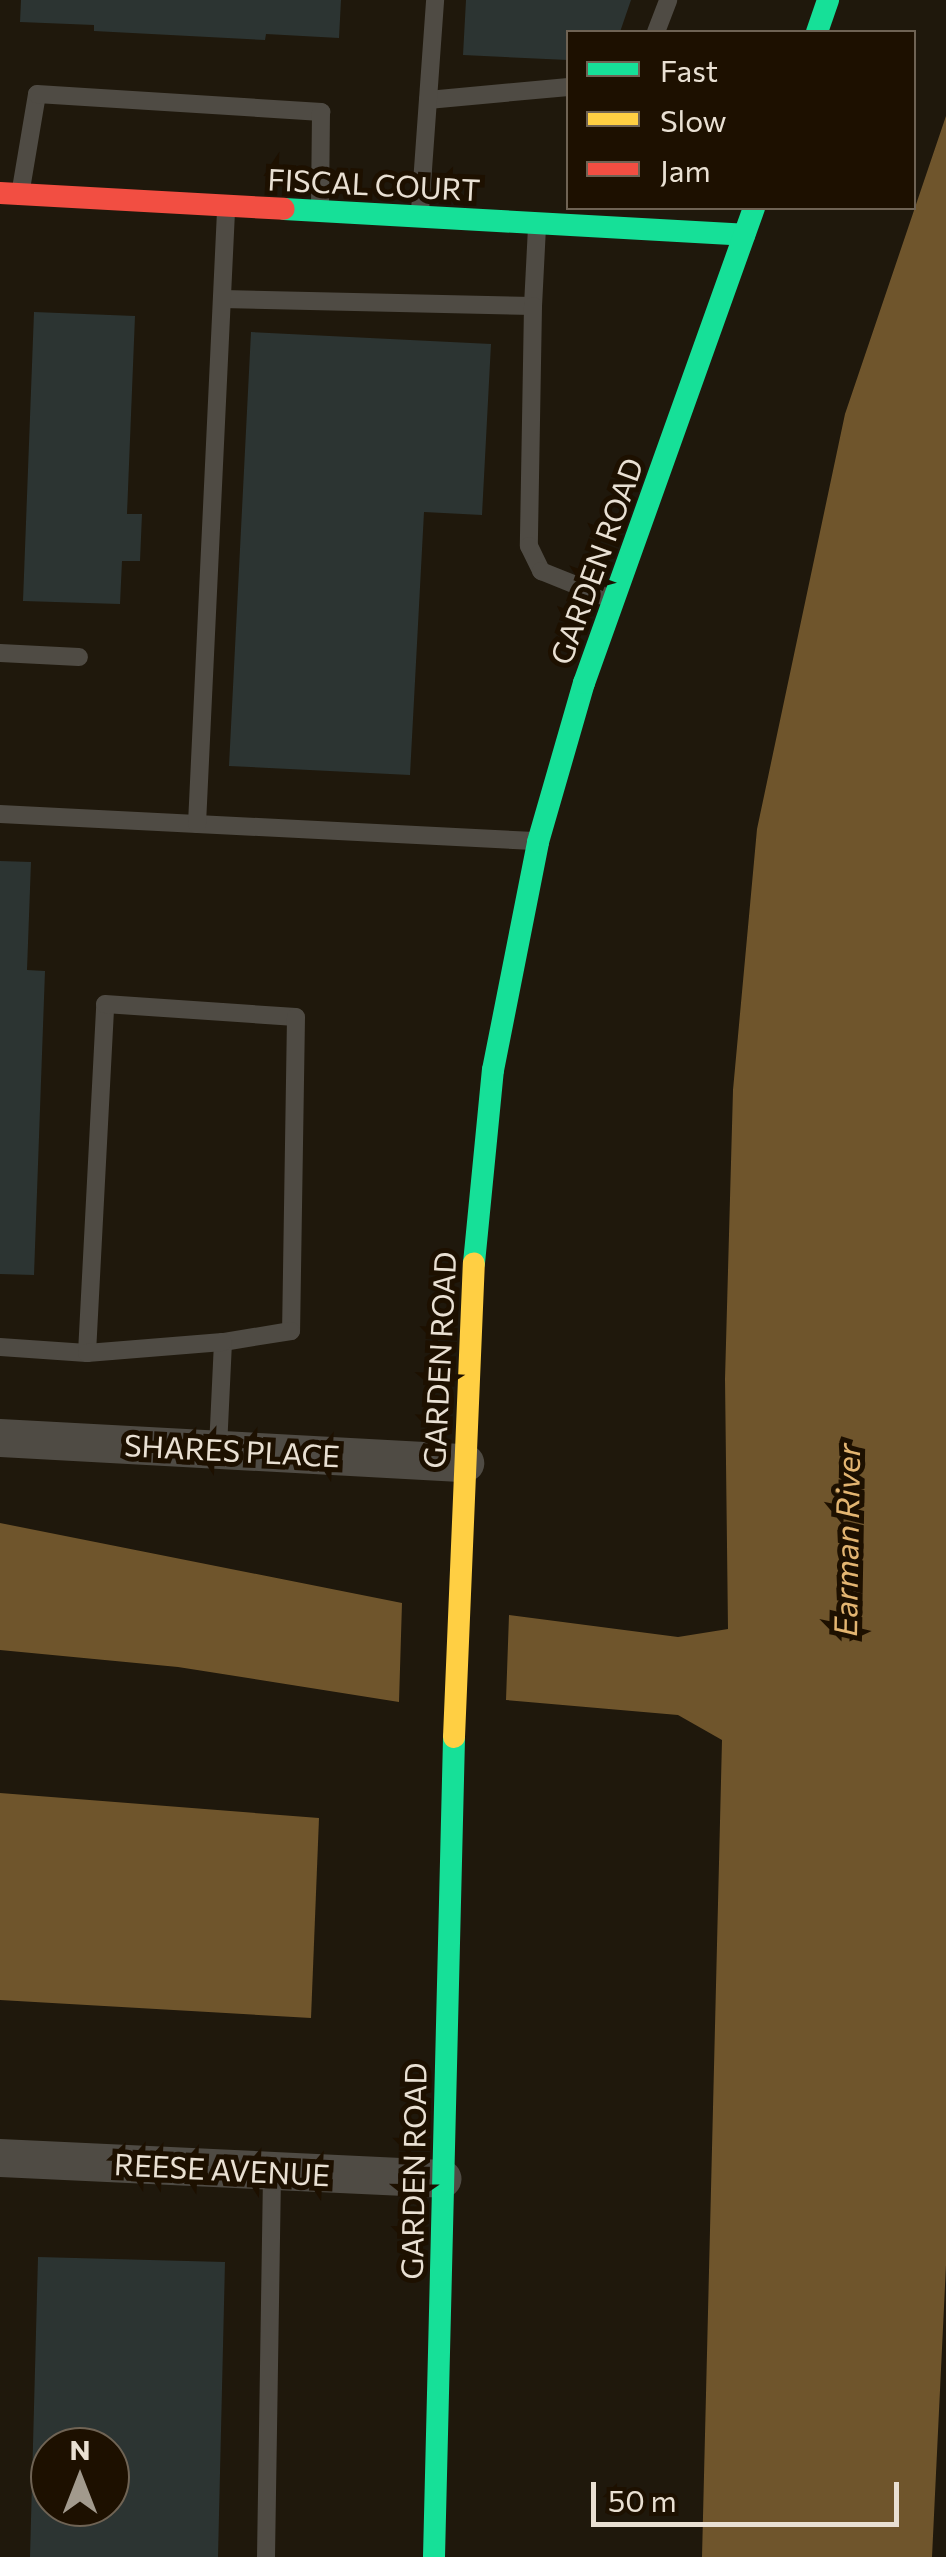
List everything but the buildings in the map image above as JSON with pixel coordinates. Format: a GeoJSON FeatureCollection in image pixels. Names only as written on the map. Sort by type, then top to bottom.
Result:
{"type":"FeatureCollection","features":[{"type":"Feature","properties":{"kind":"street"},"geometry":{"type":"LineString","coordinates":[[817,30],[828,0]]}},
{"type":"Feature","properties":{"kind":"street","name":"FISCAL COURT"},"geometry":{"type":"LineString","coordinates":[[10,194],[744,235]]}},
{"type":"Feature","properties":{"kind":"street","name":"GARDEN ROAD"},"geometry":{"type":"LineString","coordinates":[[434,2557],[465,1463],[476,1220],[493,1070],[538,842],[613,601],[753,210]]}},
{"type":"Feature","properties":{"kind":"street","name":"SHARES PLACE"},"geometry":{"type":"LineString","coordinates":[[0,1438],[465,1463]]}},
{"type":"Feature","properties":{"kind":"street","name":"REESE AVENUE"},"geometry":{"type":"LineString","coordinates":[[0,2158],[443,2179]]}},
{"type":"Feature","properties":{"kind":"lane"},"geometry":{"type":"LineString","coordinates":[[419,217],[435,0]]}},
{"type":"Feature","properties":{"kind":"lane"},"geometry":{"type":"LineString","coordinates":[[657,30],[668,0]]}},
{"type":"Feature","properties":{"kind":"lane"},"geometry":{"type":"LineString","coordinates":[[428,100],[566,88]]}},
{"type":"Feature","properties":{"kind":"lane"},"geometry":{"type":"LineString","coordinates":[[10,194],[37,94],[321,112],[320,212]]}},
{"type":"Feature","properties":{"kind":"lane"},"geometry":{"type":"LineString","coordinates":[[197,824],[226,206]]}},
{"type":"Feature","properties":{"kind":"lane"},"geometry":{"type":"LineString","coordinates":[[537,224],[529,546],[541,571],[613,601]]}},
{"type":"Feature","properties":{"kind":"lane"},"geometry":{"type":"LineString","coordinates":[[222,300],[533,306]]}},
{"type":"Feature","properties":{"kind":"lane"},"geometry":{"type":"LineString","coordinates":[[0,653],[79,658]]}},
{"type":"Feature","properties":{"kind":"lane"},"geometry":{"type":"LineString","coordinates":[[0,814],[538,842]]}},
{"type":"Feature","properties":{"kind":"lane"},"geometry":{"type":"LineString","coordinates":[[0,1347],[87,1353],[223,1342],[292,1331],[296,1017],[106,1004],[87,1353]]}},
{"type":"Feature","properties":{"kind":"lane"},"geometry":{"type":"LineString","coordinates":[[218,1450],[223,1342]]}},
{"type":"Feature","properties":{"kind":"lane"},"geometry":{"type":"LineString","coordinates":[[266,2557],[272,2171]]}},
{"type":"Feature","properties":{"kind":"water","name":"Earman River"},"geometry":{"type":"Polygon","coordinates":[[[946,116],[946,2265],[932,2557],[702,2557],[722,1740],[678,1715],[506,1700],[509,1615],[678,1637],[728,1629],[725,1379],[733,1090],[757,829],[845,414],[946,116]]]}},
{"type":"Feature","properties":{"kind":"water"},"geometry":{"type":"Polygon","coordinates":[[[0,1523],[402,1603],[399,1702],[178,1667],[0,1650],[0,1523]]]}},
{"type":"Feature","properties":{"kind":"water"},"geometry":{"type":"Polygon","coordinates":[[[0,1793],[319,1818],[311,2018],[0,2000],[0,1793]]]}},
{"type":"Feature","properties":{"kind":"traffic: fast"},"geometry":{"type":"LineString","coordinates":[[818,30],[828,0]]}},
{"type":"Feature","properties":{"kind":"traffic: fast"},"geometry":{"type":"LineString","coordinates":[[284,209],[744,235]]}},
{"type":"Feature","properties":{"kind":"traffic: fast"},"geometry":{"type":"LineString","coordinates":[[474,1263],[493,1070],[538,842],[584,683],[753,210]]}},
{"type":"Feature","properties":{"kind":"traffic: fast"},"geometry":{"type":"LineString","coordinates":[[434,2557],[454,1737]]}},
{"type":"Feature","properties":{"kind":"traffic: slow"},"geometry":{"type":"LineString","coordinates":[[454,1737],[474,1263]]}},
{"type":"Feature","properties":{"kind":"traffic: jam"},"geometry":{"type":"LineString","coordinates":[[0,193],[284,209]]}}]}
